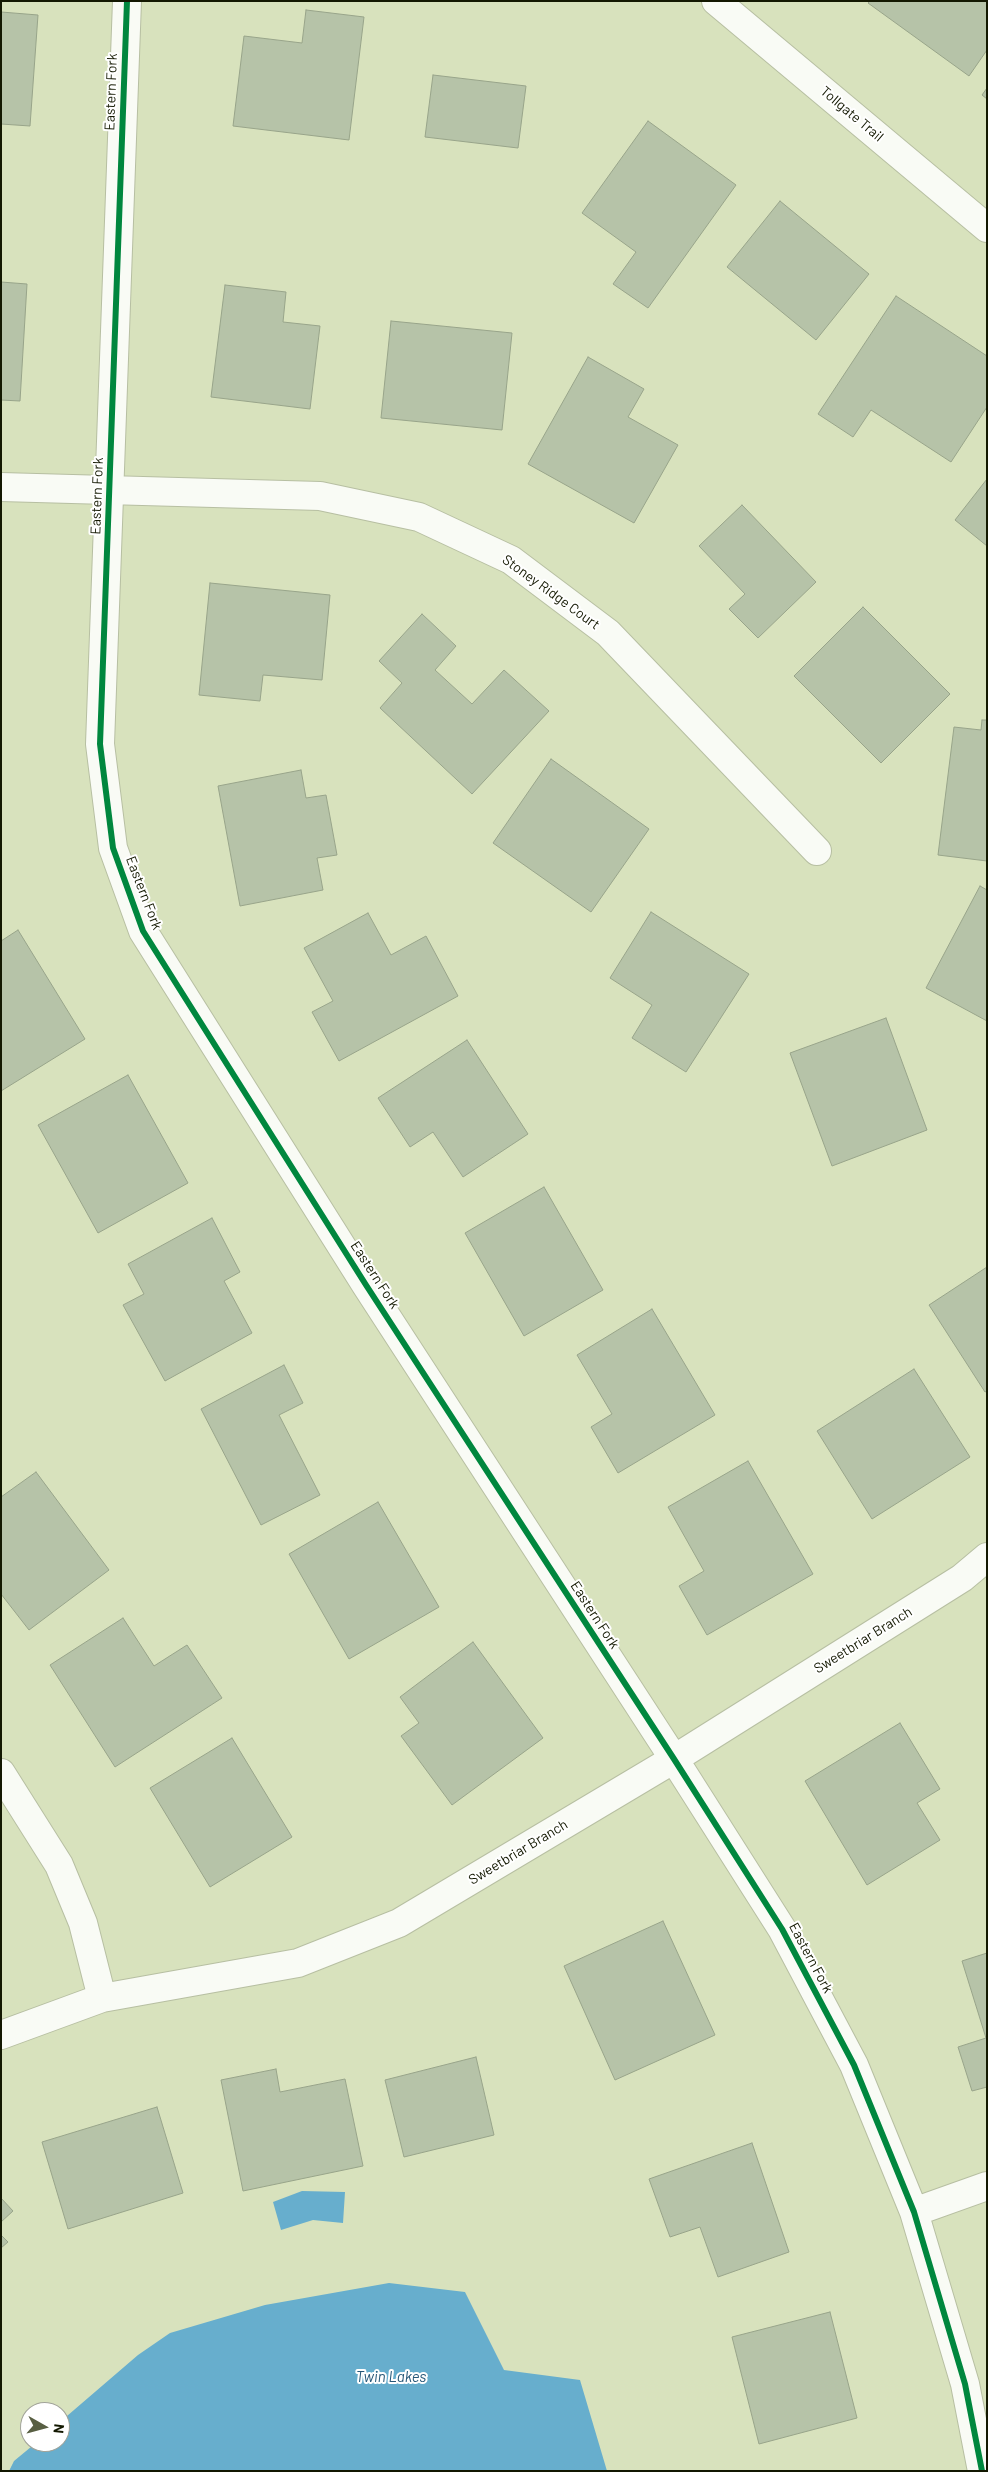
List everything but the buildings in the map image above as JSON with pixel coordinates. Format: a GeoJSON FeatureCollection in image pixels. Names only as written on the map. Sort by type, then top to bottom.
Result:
{"type":"FeatureCollection","features":[{"type":"Feature","properties":{"kind":"street","name":"Eastern Fork"},"geometry":{"type":"LineString","coordinates":[[127,1],[100,744],[113,848],[143,931],[366,1285],[674,1759],[782,1929],[850,2056],[914,2212],[965,2384],[982,2471]]}},
{"type":"Feature","properties":{"kind":"street","name":"Tollgate Trail"},"geometry":{"type":"LineString","coordinates":[[716,1],[987,228]]}},
{"type":"Feature","properties":{"kind":"street","name":"Stoney Ridge Court"},"geometry":{"type":"LineString","coordinates":[[1,487],[320,496],[419,517],[511,560],[608,633],[817,851]]}},
{"type":"Feature","properties":{"kind":"street","name":"Sweetbriar Branch"},"geometry":{"type":"LineString","coordinates":[[1,2035],[102,1998],[298,1962],[399,1923],[674,1759],[962,1578],[987,1558]]}},
{"type":"Feature","properties":{"kind":"street"},"geometry":{"type":"LineString","coordinates":[[1,1772],[59,1865],[83,1923],[102,1998]]}},
{"type":"Feature","properties":{"kind":"street"},"geometry":{"type":"LineString","coordinates":[[914,2212],[987,2186]]}},
{"type":"Feature","properties":{"kind":"water"},"geometry":{"type":"Polygon","coordinates":[[[302,2191],[345,2192],[343,2223],[313,2220],[281,2230],[273,2202],[302,2191]]]}},
{"type":"Feature","properties":{"kind":"water","name":"Twin Lakes"},"geometry":{"type":"Polygon","coordinates":[[[389,2283],[465,2292],[504,2370],[580,2380],[607,2471],[9,2471],[14,2461],[25,2452],[70,2452],[70,2413],[138,2355],[170,2333],[265,2305],[389,2283]]]}},
{"type":"Feature","properties":{"kind":"cycle path"},"geometry":{"type":"LineString","coordinates":[[127,1],[100,744],[113,848],[143,931],[366,1285],[674,1759],[782,1929],[854,2065],[914,2212],[965,2384],[982,2471]]}}]}
